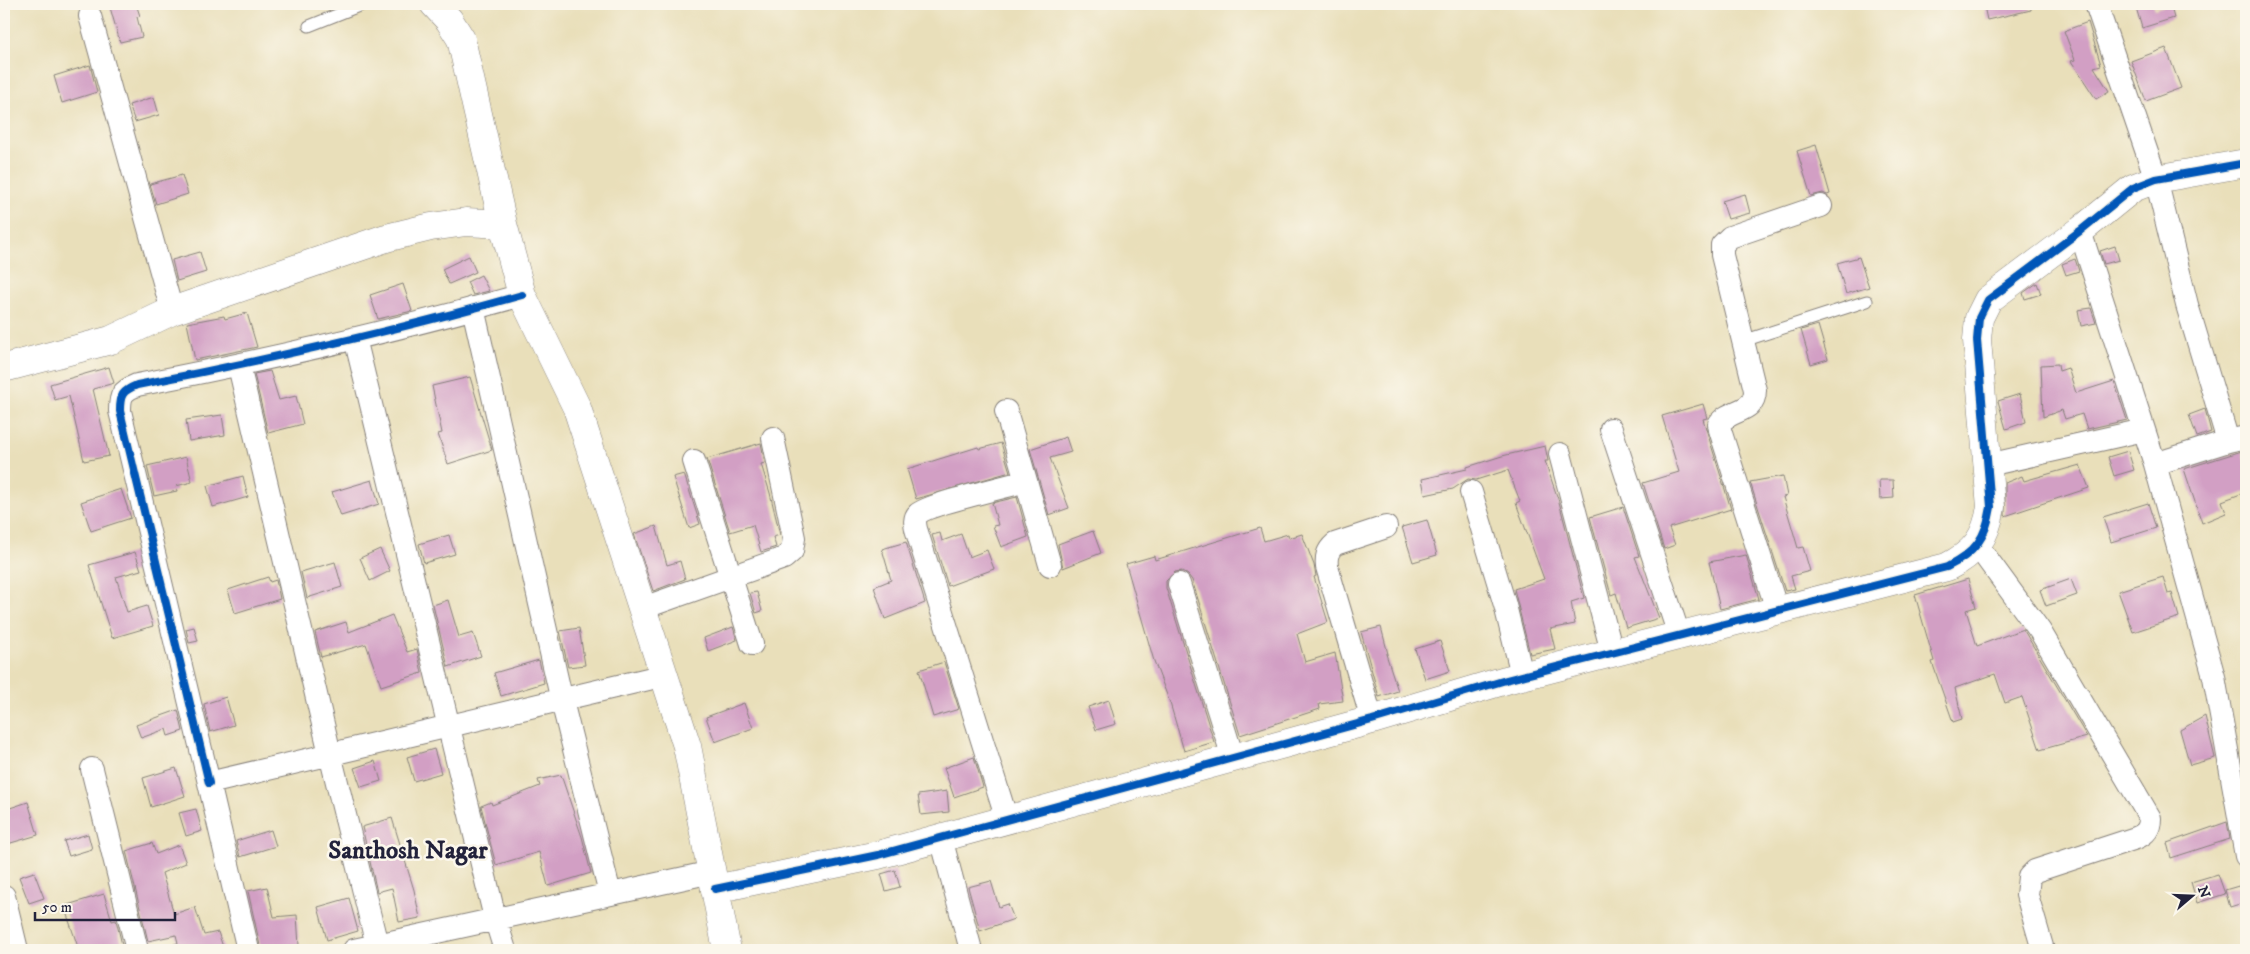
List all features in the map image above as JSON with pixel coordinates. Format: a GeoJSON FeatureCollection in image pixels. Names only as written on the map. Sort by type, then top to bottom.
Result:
{"type":"FeatureCollection","features":[{"type":"Feature","properties":{"kind":"street"},"geometry":{"type":"LineString","coordinates":[[434,4],[449,20],[461,39],[503,224],[517,297],[577,408],[687,746],[726,950]]}},
{"type":"Feature","properties":{"kind":"street"},"geometry":{"type":"LineString","coordinates":[[2096,4],[2156,179],[2187,305],[2237,439],[2155,464]]}},
{"type":"Feature","properties":{"kind":"street"},"geometry":{"type":"LineString","coordinates":[[90,16],[172,311]]}},
{"type":"Feature","properties":{"kind":"street"},"geometry":{"type":"LineString","coordinates":[[354,950],[377,945],[409,945],[495,918],[610,894],[878,855],[1372,720],[1522,675],[1947,567],[1962,560],[1977,545],[1988,527],[1991,507],[1977,340],[1979,318],[1988,300],[2080,232],[2133,188],[2156,179],[2246,163]]}},
{"type":"Feature","properties":{"kind":"street"},"geometry":{"type":"LineString","coordinates":[[1777,610],[1719,424],[1722,419],[1751,405],[1755,398],[1722,256],[1722,244],[1730,237],[1821,206]]}},
{"type":"Feature","properties":{"kind":"street"},"geometry":{"type":"LineString","coordinates":[[4,368],[111,340],[172,311],[386,238],[430,227],[466,222],[503,224]]}},
{"type":"Feature","properties":{"kind":"street"},"geometry":{"type":"LineString","coordinates":[[2080,232],[2155,464],[2214,677],[2237,752],[2246,856]]}},
{"type":"Feature","properties":{"kind":"street"},"geometry":{"type":"LineString","coordinates":[[248,950],[120,411],[120,398],[127,389],[137,385],[239,366],[517,297]]}},
{"type":"Feature","properties":{"kind":"street"},"geometry":{"type":"LineString","coordinates":[[480,306],[562,701],[610,894]]}},
{"type":"Feature","properties":{"kind":"street"},"geometry":{"type":"LineString","coordinates":[[355,338],[495,918],[505,950]]}},
{"type":"Feature","properties":{"kind":"street"},"geometry":{"type":"LineString","coordinates":[[239,366],[377,945]]}},
{"type":"Feature","properties":{"kind":"street"},"geometry":{"type":"LineString","coordinates":[[1006,411],[1050,565]]}},
{"type":"Feature","properties":{"kind":"street"},"geometry":{"type":"LineString","coordinates":[[1612,429],[1679,636]]}},
{"type":"Feature","properties":{"kind":"street"},"geometry":{"type":"LineString","coordinates":[[1988,465],[2144,430]]}},
{"type":"Feature","properties":{"kind":"street"},"geometry":{"type":"LineString","coordinates":[[643,608],[784,558],[792,551],[794,538],[773,438]]}},
{"type":"Feature","properties":{"kind":"street"},"geometry":{"type":"LineString","coordinates":[[1560,454],[1612,652]]}},
{"type":"Feature","properties":{"kind":"street"},"geometry":{"type":"LineString","coordinates":[[694,461],[752,644]]}},
{"type":"Feature","properties":{"kind":"street"},"geometry":{"type":"LineString","coordinates":[[1007,820],[916,528],[915,518],[918,513],[936,506],[1026,481]]}},
{"type":"Feature","properties":{"kind":"street"},"geometry":{"type":"LineString","coordinates":[[1471,492],[1505,605],[1522,675]]}},
{"type":"Feature","properties":{"kind":"street"},"geometry":{"type":"LineString","coordinates":[[1372,720],[1327,567],[1326,557],[1329,549],[1335,544],[1386,527]]}},
{"type":"Feature","properties":{"kind":"street"},"geometry":{"type":"LineString","coordinates":[[1977,545],[2040,631],[2150,818],[2150,825],[2146,834],[2035,871],[2029,877],[2027,895],[2044,950]]}},
{"type":"Feature","properties":{"kind":"street"},"geometry":{"type":"LineString","coordinates":[[1179,584],[1233,758]]}},
{"type":"Feature","properties":{"kind":"street"},"geometry":{"type":"LineString","coordinates":[[209,783],[562,701],[664,675]]}},
{"type":"Feature","properties":{"kind":"street"},"geometry":{"type":"LineString","coordinates":[[92,769],[137,950]]}},
{"type":"Feature","properties":{"kind":"street"},"geometry":{"type":"LineString","coordinates":[[942,838],[971,950]]}},
{"type":"Feature","properties":{"kind":"street"},"geometry":{"type":"LineString","coordinates":[[4,896],[17,950]]}},
{"type":"Feature","properties":{"kind":"lane"},"geometry":{"type":"LineString","coordinates":[[309,26],[364,4]]}},
{"type":"Feature","properties":{"kind":"lane"},"geometry":{"type":"LineString","coordinates":[[1743,341],[1866,301]]}},
{"type":"Feature","properties":{"kind":"building"},"geometry":{"type":"Polygon","coordinates":[[[109,4],[136,4],[140,16],[137,17],[142,37],[120,42],[109,4]]]}},
{"type":"Feature","properties":{"kind":"building"},"geometry":{"type":"Polygon","coordinates":[[[1992,4],[2031,4],[2031,10],[1987,20],[1984,6],[1992,4]]]}},
{"type":"Feature","properties":{"kind":"building"},"geometry":{"type":"Polygon","coordinates":[[[2135,4],[2153,4],[2155,9],[2170,4],[2174,18],[2142,28],[2135,4]]]}},
{"type":"Feature","properties":{"kind":"building"},"geometry":{"type":"Polygon","coordinates":[[[2088,22],[2101,65],[2094,67],[2109,91],[2096,99],[2071,61],[2075,60],[2064,31],[2088,22]]]}},
{"type":"Feature","properties":{"kind":"building"},"geometry":{"type":"Polygon","coordinates":[[[2166,48],[2181,88],[2146,101],[2131,61],[2166,48]]]}},
{"type":"Feature","properties":{"kind":"building"},"geometry":{"type":"Polygon","coordinates":[[[90,65],[97,92],[62,103],[54,76],[90,65]]]}},
{"type":"Feature","properties":{"kind":"building"},"geometry":{"type":"Polygon","coordinates":[[[154,97],[159,115],[135,122],[129,105],[154,97]]]}},
{"type":"Feature","properties":{"kind":"building"},"geometry":{"type":"Polygon","coordinates":[[[1816,145],[1830,194],[1823,193],[1811,196],[1797,151],[1816,145]]]}},
{"type":"Feature","properties":{"kind":"building"},"geometry":{"type":"Polygon","coordinates":[[[182,175],[188,194],[156,204],[150,184],[182,175]]]}},
{"type":"Feature","properties":{"kind":"building"},"geometry":{"type":"Polygon","coordinates":[[[1745,194],[1750,213],[1728,219],[1722,201],[1745,194]]]}},
{"type":"Feature","properties":{"kind":"building"},"geometry":{"type":"Polygon","coordinates":[[[2115,246],[2119,260],[2104,264],[2100,251],[2115,246]]]}},
{"type":"Feature","properties":{"kind":"building"},"geometry":{"type":"Polygon","coordinates":[[[200,252],[206,272],[177,281],[172,260],[200,252]]]}},
{"type":"Feature","properties":{"kind":"building"},"geometry":{"type":"Polygon","coordinates":[[[469,256],[476,272],[449,284],[442,269],[469,256]]]}},
{"type":"Feature","properties":{"kind":"building"},"geometry":{"type":"Polygon","coordinates":[[[1859,257],[1869,287],[1846,294],[1837,263],[1859,257]]]}},
{"type":"Feature","properties":{"kind":"building"},"geometry":{"type":"Polygon","coordinates":[[[2075,259],[2079,271],[2066,275],[2062,264],[2075,259]]]}},
{"type":"Feature","properties":{"kind":"building"},"geometry":{"type":"Polygon","coordinates":[[[481,275],[489,291],[473,295],[467,282],[481,275]]]}},
{"type":"Feature","properties":{"kind":"building"},"geometry":{"type":"Polygon","coordinates":[[[2037,283],[2041,294],[2025,299],[2023,293],[2037,283]]]}},
{"type":"Feature","properties":{"kind":"building"},"geometry":{"type":"Polygon","coordinates":[[[403,284],[412,311],[378,319],[370,295],[403,284]]]}},
{"type":"Feature","properties":{"kind":"building"},"geometry":{"type":"Polygon","coordinates":[[[2091,308],[2096,323],[2081,326],[2078,310],[2091,308]]]}},
{"type":"Feature","properties":{"kind":"building"},"geometry":{"type":"Polygon","coordinates":[[[247,313],[257,347],[195,360],[187,323],[224,316],[225,319],[247,313]]]}},
{"type":"Feature","properties":{"kind":"building"},"geometry":{"type":"Polygon","coordinates":[[[1818,325],[1828,359],[1811,364],[1801,330],[1818,325]]]}},
{"type":"Feature","properties":{"kind":"building"},"geometry":{"type":"Polygon","coordinates":[[[2058,364],[2059,371],[2068,368],[2076,393],[2114,381],[2127,420],[2087,429],[2082,414],[2065,419],[2062,410],[2043,417],[2041,365],[2058,364]]]}},
{"type":"Feature","properties":{"kind":"building"},"geometry":{"type":"Polygon","coordinates":[[[109,367],[114,383],[93,389],[109,456],[84,461],[69,396],[55,400],[50,384],[109,367]]]}},
{"type":"Feature","properties":{"kind":"building"},"geometry":{"type":"Polygon","coordinates":[[[270,371],[279,400],[296,396],[303,424],[268,433],[254,374],[270,371]]]}},
{"type":"Feature","properties":{"kind":"building"},"geometry":{"type":"Polygon","coordinates":[[[470,377],[492,450],[448,464],[438,434],[442,433],[432,386],[470,377]]]}},
{"type":"Feature","properties":{"kind":"building"},"geometry":{"type":"Polygon","coordinates":[[[2020,394],[2026,422],[2006,429],[1998,401],[2020,394]]]}},
{"type":"Feature","properties":{"kind":"building"},"geometry":{"type":"Polygon","coordinates":[[[1703,404],[1707,418],[1703,419],[1731,509],[1669,528],[1675,545],[1664,549],[1643,483],[1679,472],[1662,416],[1703,404]]]}},
{"type":"Feature","properties":{"kind":"building"},"geometry":{"type":"Polygon","coordinates":[[[2205,409],[2211,432],[2197,437],[2189,415],[2205,409]]]}},
{"type":"Feature","properties":{"kind":"building"},"geometry":{"type":"Polygon","coordinates":[[[222,415],[225,435],[189,441],[186,420],[222,415]]]}},
{"type":"Feature","properties":{"kind":"building"},"geometry":{"type":"Polygon","coordinates":[[[1066,437],[1071,452],[1050,458],[1069,508],[1049,515],[1030,449],[1066,437]]]}},
{"type":"Feature","properties":{"kind":"building"},"geometry":{"type":"Polygon","coordinates":[[[761,443],[765,463],[761,464],[780,535],[773,537],[776,547],[761,552],[753,525],[730,532],[707,459],[761,443]]]}},
{"type":"Feature","properties":{"kind":"building"},"geometry":{"type":"Polygon","coordinates":[[[1001,443],[1010,472],[916,499],[907,469],[978,447],[979,449],[1001,443]]]}},
{"type":"Feature","properties":{"kind":"building"},"geometry":{"type":"Polygon","coordinates":[[[1545,446],[1548,461],[1545,461],[1559,502],[1584,598],[1571,602],[1575,624],[1550,629],[1555,649],[1530,654],[1514,589],[1544,579],[1516,503],[1520,501],[1508,470],[1476,480],[1468,479],[1453,489],[1425,495],[1422,479],[1467,469],[1467,467],[1502,456],[1545,446]]]}},
{"type":"Feature","properties":{"kind":"building"},"geometry":{"type":"Polygon","coordinates":[[[2128,451],[2134,470],[2114,476],[2108,457],[2128,451]]]}},
{"type":"Feature","properties":{"kind":"building"},"geometry":{"type":"Polygon","coordinates":[[[2242,451],[2246,466],[2246,492],[2222,501],[2226,513],[2202,523],[2184,469],[2242,451]]]}},
{"type":"Feature","properties":{"kind":"building"},"geometry":{"type":"Polygon","coordinates":[[[186,457],[192,482],[176,486],[177,491],[154,496],[147,466],[186,457]]]}},
{"type":"Feature","properties":{"kind":"building"},"geometry":{"type":"Polygon","coordinates":[[[2080,465],[2089,488],[2005,516],[2005,483],[2022,476],[2024,481],[2080,465]]]}},
{"type":"Feature","properties":{"kind":"building"},"geometry":{"type":"Polygon","coordinates":[[[684,474],[700,524],[689,528],[673,477],[684,474]]]}},
{"type":"Feature","properties":{"kind":"building"},"geometry":{"type":"Polygon","coordinates":[[[243,476],[248,497],[213,507],[207,486],[243,476]]]}},
{"type":"Feature","properties":{"kind":"building"},"geometry":{"type":"Polygon","coordinates":[[[1783,476],[1787,496],[1783,497],[1798,548],[1803,547],[1810,571],[1791,576],[1795,589],[1785,591],[1750,482],[1783,476]]]}},
{"type":"Feature","properties":{"kind":"building"},"geometry":{"type":"Polygon","coordinates":[[[372,480],[379,504],[341,516],[332,492],[372,480]]]}},
{"type":"Feature","properties":{"kind":"building"},"geometry":{"type":"Polygon","coordinates":[[[1879,480],[1893,480],[1894,498],[1880,499],[1879,480]]]}},
{"type":"Feature","properties":{"kind":"building"},"geometry":{"type":"Polygon","coordinates":[[[121,489],[131,518],[91,531],[81,502],[121,489]]]}},
{"type":"Feature","properties":{"kind":"building"},"geometry":{"type":"Polygon","coordinates":[[[1017,497],[1028,537],[1001,547],[993,526],[998,525],[992,503],[1017,497]]]}},
{"type":"Feature","properties":{"kind":"building"},"geometry":{"type":"Polygon","coordinates":[[[2148,503],[2156,528],[2111,542],[2103,517],[2148,503]]]}},
{"type":"Feature","properties":{"kind":"building"},"geometry":{"type":"Polygon","coordinates":[[[1623,507],[1639,556],[1635,557],[1659,618],[1626,628],[1616,593],[1611,595],[1590,517],[1623,507]]]}},
{"type":"Feature","properties":{"kind":"building"},"geometry":{"type":"Polygon","coordinates":[[[1427,520],[1437,555],[1413,562],[1402,527],[1427,520]]]}},
{"type":"Feature","properties":{"kind":"building"},"geometry":{"type":"Polygon","coordinates":[[[656,526],[667,565],[680,561],[685,579],[653,591],[634,534],[656,526]]]}},
{"type":"Feature","properties":{"kind":"building"},"geometry":{"type":"Polygon","coordinates":[[[1260,528],[1264,541],[1288,534],[1289,538],[1302,534],[1314,565],[1316,576],[1314,577],[1328,622],[1297,634],[1305,662],[1335,653],[1343,701],[1319,704],[1320,709],[1240,735],[1192,580],[1182,571],[1175,572],[1166,581],[1166,588],[1214,742],[1184,751],[1170,703],[1154,661],[1126,564],[1154,556],[1155,560],[1260,528]]]}},
{"type":"Feature","properties":{"kind":"building"},"geometry":{"type":"Polygon","coordinates":[[[1093,531],[1101,553],[1063,568],[1058,544],[1093,531]]]}},
{"type":"Feature","properties":{"kind":"building"},"geometry":{"type":"Polygon","coordinates":[[[940,533],[942,541],[961,534],[969,557],[987,550],[994,569],[948,586],[932,535],[940,533]]]}},
{"type":"Feature","properties":{"kind":"building"},"geometry":{"type":"Polygon","coordinates":[[[449,535],[455,554],[424,563],[419,544],[449,535]]]}},
{"type":"Feature","properties":{"kind":"building"},"geometry":{"type":"Polygon","coordinates":[[[906,542],[925,603],[885,619],[874,587],[891,580],[882,549],[906,542]]]}},
{"type":"Feature","properties":{"kind":"building"},"geometry":{"type":"Polygon","coordinates":[[[380,549],[390,571],[370,581],[360,558],[380,549]]]}},
{"type":"Feature","properties":{"kind":"building"},"geometry":{"type":"Polygon","coordinates":[[[135,552],[141,570],[116,577],[127,612],[147,606],[153,626],[112,638],[89,565],[135,552]]]}},
{"type":"Feature","properties":{"kind":"building"},"geometry":{"type":"Polygon","coordinates":[[[1746,555],[1759,599],[1720,609],[1709,562],[1746,555]]]}},
{"type":"Feature","properties":{"kind":"building"},"geometry":{"type":"Polygon","coordinates":[[[335,562],[342,587],[307,598],[301,572],[335,562]]]}},
{"type":"Feature","properties":{"kind":"building"},"geometry":{"type":"Polygon","coordinates":[[[268,577],[270,582],[276,580],[280,599],[235,613],[228,590],[268,577]]]}},
{"type":"Feature","properties":{"kind":"building"},"geometry":{"type":"Polygon","coordinates":[[[2163,577],[2168,594],[2172,593],[2179,617],[2133,632],[2118,591],[2163,577]]]}},
{"type":"Feature","properties":{"kind":"building"},"geometry":{"type":"Polygon","coordinates":[[[1968,579],[1976,607],[1966,610],[1977,646],[2023,629],[2087,737],[2040,750],[2022,697],[2005,703],[1995,674],[1955,688],[1962,719],[1953,722],[1932,662],[1934,661],[1915,595],[1968,579]]]}},
{"type":"Feature","properties":{"kind":"building"},"geometry":{"type":"Polygon","coordinates":[[[2071,579],[2077,595],[2046,606],[2040,590],[2071,579]]]}},
{"type":"Feature","properties":{"kind":"building"},"geometry":{"type":"Polygon","coordinates":[[[757,592],[762,611],[756,613],[750,593],[757,592]]]}},
{"type":"Feature","properties":{"kind":"building"},"geometry":{"type":"Polygon","coordinates":[[[448,600],[459,637],[473,633],[481,656],[448,667],[433,605],[448,600]]]}},
{"type":"Feature","properties":{"kind":"building"},"geometry":{"type":"Polygon","coordinates":[[[392,615],[407,652],[417,649],[422,673],[381,686],[366,644],[321,657],[315,632],[346,622],[349,632],[392,615]]]}},
{"type":"Feature","properties":{"kind":"building"},"geometry":{"type":"Polygon","coordinates":[[[194,627],[198,641],[189,643],[186,629],[194,627]]]}},
{"type":"Feature","properties":{"kind":"building"},"geometry":{"type":"Polygon","coordinates":[[[733,627],[737,640],[708,651],[704,638],[733,627]]]}},
{"type":"Feature","properties":{"kind":"building"},"geometry":{"type":"Polygon","coordinates":[[[1381,627],[1388,654],[1386,654],[1398,691],[1379,697],[1361,632],[1381,627]]]}},
{"type":"Feature","properties":{"kind":"building"},"geometry":{"type":"Polygon","coordinates":[[[579,628],[585,665],[568,667],[560,631],[579,628]]]}},
{"type":"Feature","properties":{"kind":"building"},"geometry":{"type":"Polygon","coordinates":[[[1440,641],[1450,671],[1425,679],[1415,649],[1440,641]]]}},
{"type":"Feature","properties":{"kind":"building"},"geometry":{"type":"Polygon","coordinates":[[[539,660],[544,683],[501,696],[494,673],[539,660]]]}},
{"type":"Feature","properties":{"kind":"building"},"geometry":{"type":"Polygon","coordinates":[[[944,662],[959,709],[933,717],[919,670],[944,662]]]}},
{"type":"Feature","properties":{"kind":"building"},"geometry":{"type":"Polygon","coordinates":[[[226,697],[234,725],[210,732],[204,704],[226,697]]]}},
{"type":"Feature","properties":{"kind":"building"},"geometry":{"type":"Polygon","coordinates":[[[1109,700],[1116,724],[1096,730],[1088,707],[1109,700]]]}},
{"type":"Feature","properties":{"kind":"building"},"geometry":{"type":"Polygon","coordinates":[[[744,703],[753,728],[715,742],[706,717],[744,703]]]}},
{"type":"Feature","properties":{"kind":"building"},"geometry":{"type":"Polygon","coordinates":[[[178,710],[183,731],[168,736],[166,729],[141,738],[136,725],[178,710]]]}},
{"type":"Feature","properties":{"kind":"building"},"geometry":{"type":"Polygon","coordinates":[[[2205,716],[2215,758],[2190,765],[2180,730],[2205,716]]]}},
{"type":"Feature","properties":{"kind":"building"},"geometry":{"type":"Polygon","coordinates":[[[434,749],[441,773],[414,781],[407,757],[434,749]]]}},
{"type":"Feature","properties":{"kind":"building"},"geometry":{"type":"Polygon","coordinates":[[[974,757],[983,787],[954,797],[944,768],[974,757]]]}},
{"type":"Feature","properties":{"kind":"building"},"geometry":{"type":"Polygon","coordinates":[[[375,761],[381,781],[361,787],[354,768],[375,761]]]}},
{"type":"Feature","properties":{"kind":"building"},"geometry":{"type":"Polygon","coordinates":[[[176,768],[185,796],[151,807],[143,778],[176,768]]]}},
{"type":"Feature","properties":{"kind":"building"},"geometry":{"type":"Polygon","coordinates":[[[561,775],[582,837],[591,873],[548,886],[539,852],[496,865],[481,806],[491,802],[492,805],[540,786],[538,780],[561,775]]]}},
{"type":"Feature","properties":{"kind":"building"},"geometry":{"type":"Polygon","coordinates":[[[947,791],[949,812],[921,815],[918,795],[947,791]]]}},
{"type":"Feature","properties":{"kind":"building"},"geometry":{"type":"Polygon","coordinates":[[[28,802],[38,835],[4,845],[4,810],[28,802]]]}},
{"type":"Feature","properties":{"kind":"building"},"geometry":{"type":"Polygon","coordinates":[[[196,809],[202,831],[186,836],[179,813],[196,809]]]}},
{"type":"Feature","properties":{"kind":"building"},"geometry":{"type":"Polygon","coordinates":[[[392,818],[414,890],[420,918],[399,922],[392,888],[377,892],[362,827],[392,818]]]}},
{"type":"Feature","properties":{"kind":"building"},"geometry":{"type":"Polygon","coordinates":[[[2227,822],[2230,839],[2171,858],[2167,843],[2227,822]]]}},
{"type":"Feature","properties":{"kind":"building"},"geometry":{"type":"Polygon","coordinates":[[[271,830],[276,846],[240,857],[236,841],[271,830]]]}},
{"type":"Feature","properties":{"kind":"building"},"geometry":{"type":"Polygon","coordinates":[[[88,834],[92,849],[69,856],[64,841],[88,834]]]}},
{"type":"Feature","properties":{"kind":"building"},"geometry":{"type":"Polygon","coordinates":[[[152,843],[156,854],[179,845],[186,863],[162,873],[174,914],[195,907],[204,935],[218,932],[224,950],[166,950],[165,947],[178,943],[176,935],[148,941],[126,851],[152,843]]]}},
{"type":"Feature","properties":{"kind":"building"},"geometry":{"type":"Polygon","coordinates":[[[895,870],[900,887],[886,891],[881,874],[895,870]]]}},
{"type":"Feature","properties":{"kind":"building"},"geometry":{"type":"Polygon","coordinates":[[[34,872],[44,898],[29,903],[19,877],[34,872]]]}},
{"type":"Feature","properties":{"kind":"building"},"geometry":{"type":"Polygon","coordinates":[[[2218,874],[2225,894],[2197,903],[2191,882],[2218,874]]]}},
{"type":"Feature","properties":{"kind":"building"},"geometry":{"type":"Polygon","coordinates":[[[991,881],[999,907],[1008,904],[1014,919],[980,931],[968,887],[991,881]]]}},
{"type":"Feature","properties":{"kind":"building"},"geometry":{"type":"Polygon","coordinates":[[[2242,885],[2246,902],[2230,907],[2225,890],[2242,885]]]}},
{"type":"Feature","properties":{"kind":"building"},"geometry":{"type":"Polygon","coordinates":[[[267,887],[274,917],[297,915],[299,946],[261,950],[248,891],[267,887]]]}},
{"type":"Feature","properties":{"kind":"building"},"geometry":{"type":"Polygon","coordinates":[[[104,894],[112,921],[116,920],[123,949],[79,950],[64,906],[104,894]]]}},
{"type":"Feature","properties":{"kind":"building"},"geometry":{"type":"Polygon","coordinates":[[[349,898],[358,931],[327,940],[318,907],[349,898]]]}},
{"type":"Feature","properties":{"kind":"cycle path"},"geometry":{"type":"LineString","coordinates":[[715,889],[878,855],[1372,720],[1506,680],[1947,567],[1965,556],[1978,543],[1986,527],[1991,507],[1977,340],[1979,318],[1988,300],[2080,231],[2133,188],[2156,179],[2246,163]]}},
{"type":"Feature","properties":{"kind":"cycle path"},"geometry":{"type":"LineString","coordinates":[[209,783],[120,411],[123,394],[128,389],[137,385],[331,344],[427,321],[522,295]]}},
{"type":"Feature","properties":{"kind":"district","name":"Santhosh Nagar"},"geometry":{"type":"Point","coordinates":[408,849]}}]}
